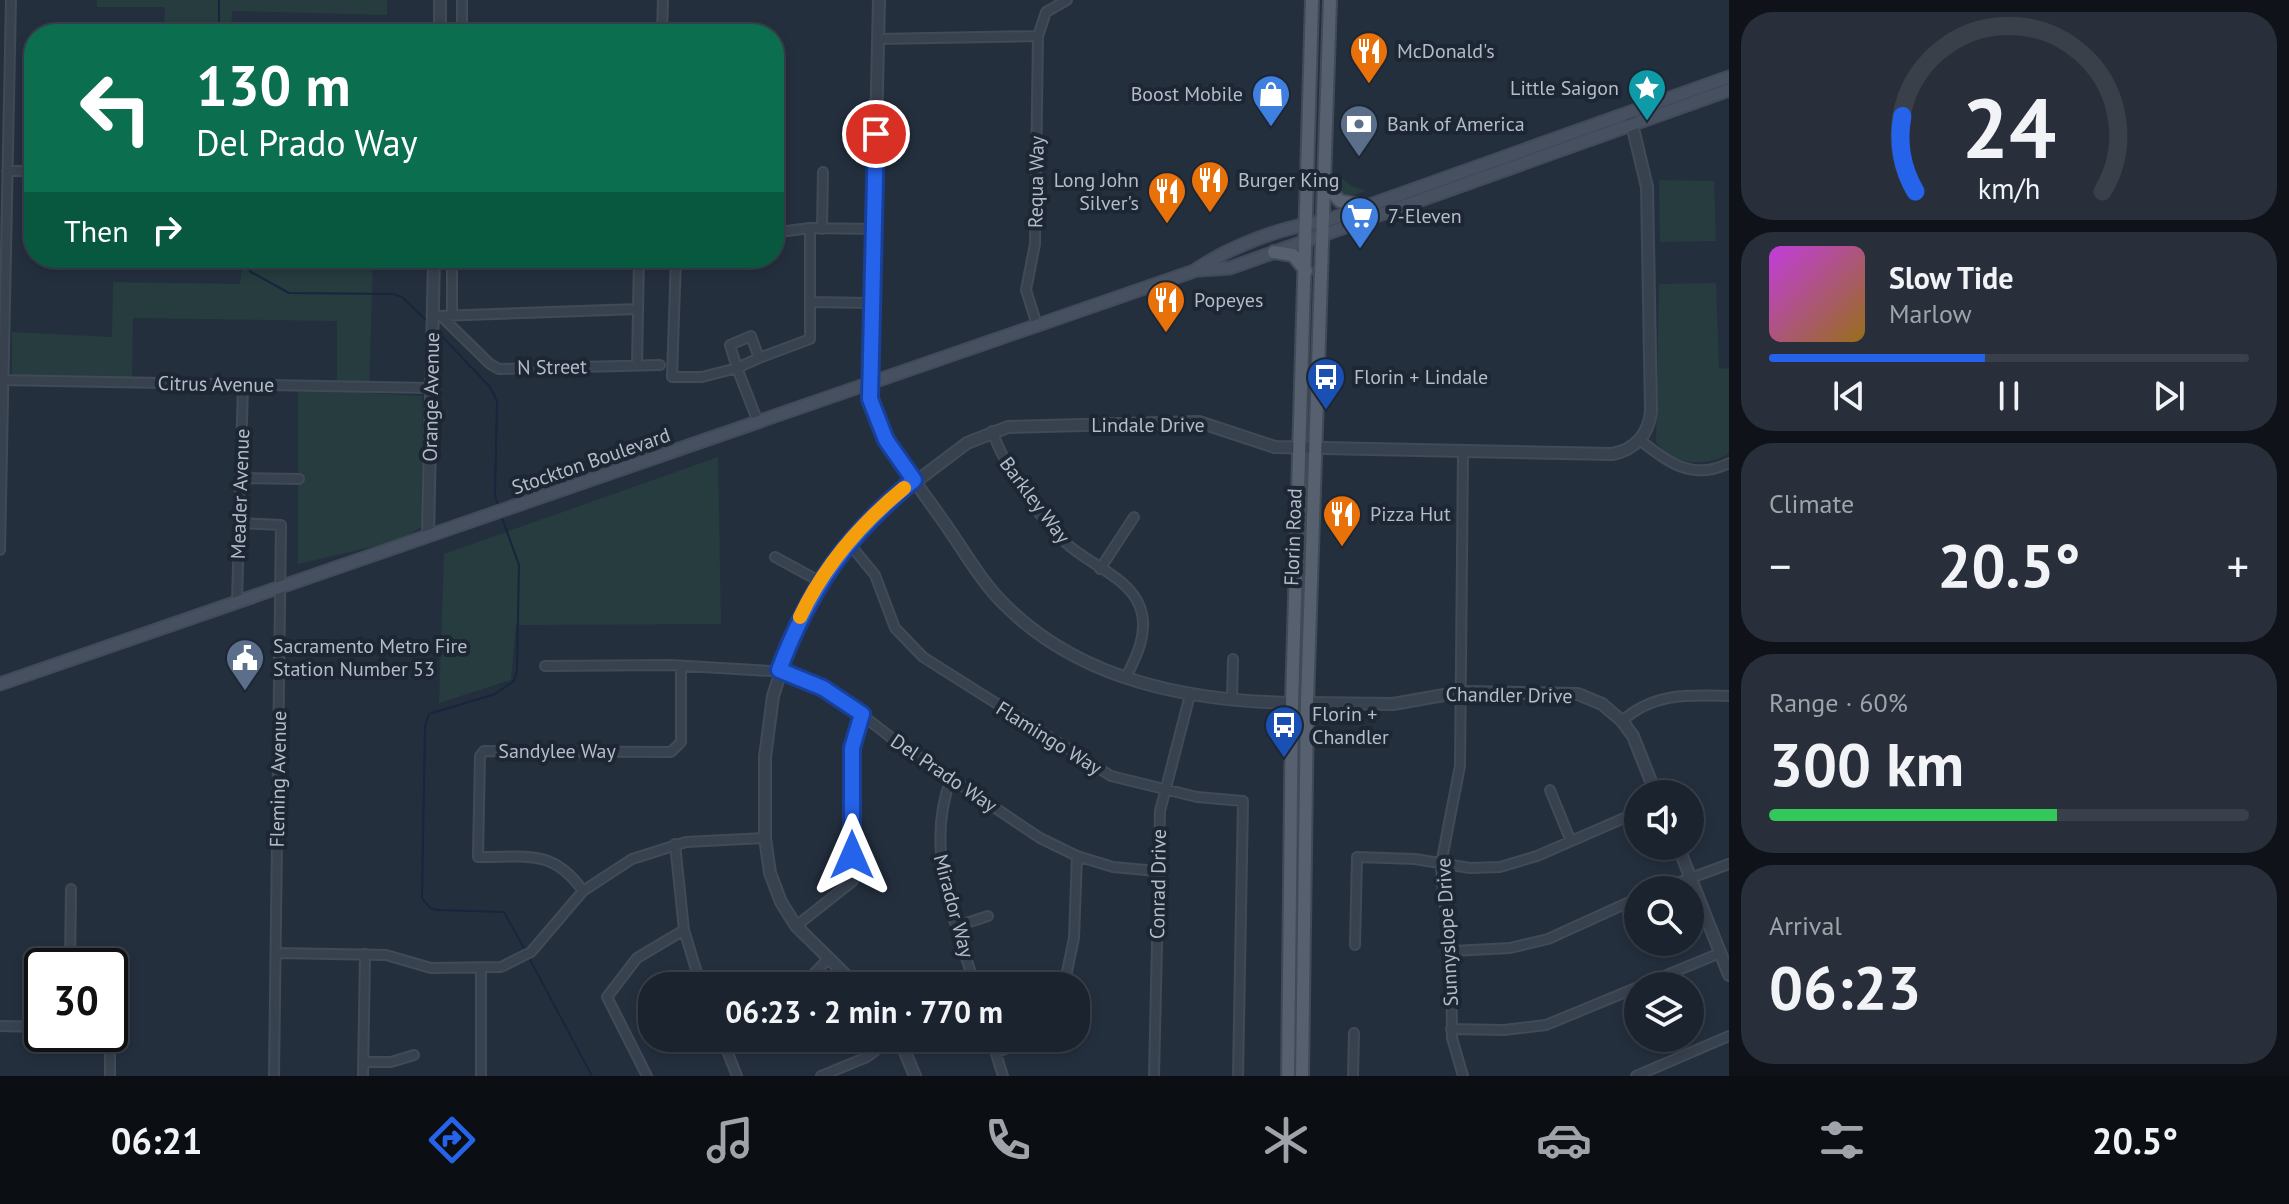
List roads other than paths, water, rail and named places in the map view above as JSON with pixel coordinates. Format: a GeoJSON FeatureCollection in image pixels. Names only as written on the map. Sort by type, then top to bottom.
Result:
{"type":"FeatureCollection","features":[{"type":"Feature","properties":{"kind":"main road","name":"Florin Road"},"geometry":{"type":"LineString","coordinates":[[1288,1076],[1292,703],[1312,0]]}},
{"type":"Feature","properties":{"kind":"main road","name":"Florin Road"},"geometry":{"type":"LineString","coordinates":[[1302,1076],[1307,703],[1325,227],[1330,0]]}},
{"type":"Feature","properties":{"kind":"main road","name":"Stockton Boulevard"},"geometry":{"type":"LineString","coordinates":[[1194,271],[1230,268],[1307,240],[1366,206],[1729,77]]}},
{"type":"Feature","properties":{"kind":"main road","name":"Stockton Boulevard"},"geometry":{"type":"LineString","coordinates":[[0,684],[1194,271],[1217,256],[1306,224],[1325,227],[1729,90]]}},
{"type":"Feature","properties":{"kind":"main road"},"geometry":{"type":"LineString","coordinates":[[1326,186],[1340,201],[1366,206]]}},
{"type":"Feature","properties":{"kind":"main road"},"geometry":{"type":"LineString","coordinates":[[1274,252],[1293,255],[1306,271]]}},
{"type":"Feature","properties":{"kind":"main road"},"geometry":{"type":"LineString","coordinates":[[1294,683],[1307,703]]}},
{"type":"Feature","properties":{"kind":"main road"},"geometry":{"type":"LineString","coordinates":[[1292,703],[1307,722]]}},
{"type":"Feature","properties":{"kind":"street"},"geometry":{"type":"LineString","coordinates":[[0,550],[7,171],[4,127],[11,0]]}},
{"type":"Feature","properties":{"kind":"street"},"geometry":{"type":"LineString","coordinates":[[440,0],[440,24]]}},
{"type":"Feature","properties":{"kind":"street"},"geometry":{"type":"LineString","coordinates":[[462,0],[462,24]]}},
{"type":"Feature","properties":{"kind":"street"},"geometry":{"type":"LineString","coordinates":[[662,24],[663,0]]}},
{"type":"Feature","properties":{"kind":"street"},"geometry":{"type":"LineString","coordinates":[[879,0],[870,399],[886,440],[1007,607],[1079,657],[1146,686],[1232,700],[1292,703]]}},
{"type":"Feature","properties":{"kind":"street"},"geometry":{"type":"LineString","coordinates":[[878,39],[1038,36],[1046,12],[1067,0]]}},
{"type":"Feature","properties":{"kind":"street","name":"Requa Way"},"geometry":{"type":"LineString","coordinates":[[1037,325],[1026,290],[1035,244],[1038,36]]}},
{"type":"Feature","properties":{"kind":"street"},"geometry":{"type":"LineString","coordinates":[[1628,112],[1647,187],[1651,411],[1648,426],[1640,440],[1665,460],[1688,470],[1712,469],[1729,463]]}},
{"type":"Feature","properties":{"kind":"street"},"geometry":{"type":"LineString","coordinates":[[7,171],[24,171]]}},
{"type":"Feature","properties":{"kind":"street"},"geometry":{"type":"LineString","coordinates":[[822,229],[823,172]]}},
{"type":"Feature","properties":{"kind":"street"},"geometry":{"type":"LineString","coordinates":[[784,233],[810,228],[874,229]]}},
{"type":"Feature","properties":{"kind":"street"},"geometry":{"type":"LineString","coordinates":[[676,268],[672,377],[702,377],[737,368],[810,339],[810,228]]}},
{"type":"Feature","properties":{"kind":"street","name":"Orange Avenue"},"geometry":{"type":"LineString","coordinates":[[428,536],[431,388],[436,318],[434,268]]}},
{"type":"Feature","properties":{"kind":"street"},"geometry":{"type":"LineString","coordinates":[[452,268],[452,313]]}},
{"type":"Feature","properties":{"kind":"street"},"geometry":{"type":"LineString","coordinates":[[637,365],[639,268]]}},
{"type":"Feature","properties":{"kind":"street"},"geometry":{"type":"LineString","coordinates":[[810,302],[872,303]]}},
{"type":"Feature","properties":{"kind":"street"},"geometry":{"type":"LineString","coordinates":[[436,318],[452,313],[638,309]]}},
{"type":"Feature","properties":{"kind":"street","name":"N Street"},"geometry":{"type":"LineString","coordinates":[[436,318],[499,369],[660,365]]}},
{"type":"Feature","properties":{"kind":"street"},"geometry":{"type":"LineString","coordinates":[[758,422],[730,345],[751,336],[759,358]]}},
{"type":"Feature","properties":{"kind":"street","name":"Citrus Avenue"},"geometry":{"type":"LineString","coordinates":[[2,380],[431,388]]}},
{"type":"Feature","properties":{"kind":"street","name":"Meader Avenue"},"geometry":{"type":"LineString","coordinates":[[237,602],[243,385]]}},
{"type":"Feature","properties":{"kind":"street","name":"Lindale Drive"},"geometry":{"type":"LineString","coordinates":[[842,972],[796,926],[775,888],[765,838],[766,745],[779,670],[819,581],[848,542],[914,480],[974,438],[1008,427],[1199,422],[1223,428],[1259,445],[1316,449],[1612,454],[1628,449],[1640,440]]}},
{"type":"Feature","properties":{"kind":"street","name":"Barkley Way"},"geometry":{"type":"LineString","coordinates":[[992,431],[1000,456],[1052,529],[1129,589],[1141,609],[1140,643],[1126,677]]}},
{"type":"Feature","properties":{"kind":"street","name":"Sunnyslope Drive"},"geometry":{"type":"LineString","coordinates":[[1463,452],[1459,776],[1441,864],[1452,951],[1451,1029],[1454,1054],[1463,1076]]}},
{"type":"Feature","properties":{"kind":"street"},"geometry":{"type":"LineString","coordinates":[[240,478],[299,479]]}},
{"type":"Feature","properties":{"kind":"street"},"geometry":{"type":"LineString","coordinates":[[1100,569],[1134,517]]}},
{"type":"Feature","properties":{"kind":"street","name":"Fleming Avenue"},"geometry":{"type":"LineString","coordinates":[[239,523],[281,525],[274,1076]]}},
{"type":"Feature","properties":{"kind":"street","name":"Flamingo Way"},"geometry":{"type":"LineString","coordinates":[[848,542],[871,568],[891,622],[916,652],[1095,769],[1127,781],[1197,797],[1243,801],[1238,1076]]}},
{"type":"Feature","properties":{"kind":"street"},"geometry":{"type":"LineString","coordinates":[[775,557],[819,581]]}},
{"type":"Feature","properties":{"kind":"street"},"geometry":{"type":"LineString","coordinates":[[1232,700],[1233,659]]}},
{"type":"Feature","properties":{"kind":"street","name":"Del Prado Way"},"geometry":{"type":"LineString","coordinates":[[545,666],[779,670],[823,688],[1040,838],[1077,856],[1113,867],[1157,871]]}},
{"type":"Feature","properties":{"kind":"street","name":"Sandylee Way"},"geometry":{"type":"LineString","coordinates":[[583,891],[562,868],[541,858],[519,854],[478,857],[480,756],[484,751],[671,752],[681,742],[681,666]]}},
{"type":"Feature","properties":{"kind":"street","name":"Chandler Drive"},"geometry":{"type":"LineString","coordinates":[[1307,703],[1393,704],[1461,692],[1578,694],[1602,704],[1622,721],[1637,744],[1651,780]]}},
{"type":"Feature","properties":{"kind":"street","name":"Conrad Drive"},"geometry":{"type":"LineString","coordinates":[[1154,1076],[1157,871],[1164,789],[1190,695]]}},
{"type":"Feature","properties":{"kind":"street"},"geometry":{"type":"LineString","coordinates":[[1622,721],[1641,706],[1664,697],[1729,696]]}},
{"type":"Feature","properties":{"kind":"street"},"geometry":{"type":"LineString","coordinates":[[796,926],[853,881],[852,748],[862,714]]}},
{"type":"Feature","properties":{"kind":"street","name":"Mirador Way"},"geometry":{"type":"LineString","coordinates":[[951,778],[941,810],[938,842],[941,873],[971,972]]}},
{"type":"Feature","properties":{"kind":"street"},"geometry":{"type":"LineString","coordinates":[[1550,790],[1570,839]]}},
{"type":"Feature","properties":{"kind":"street"},"geometry":{"type":"LineString","coordinates":[[1355,945],[1357,857],[1415,859],[1470,868],[1500,867],[1537,856],[1624,818]]}},
{"type":"Feature","properties":{"kind":"street"},"geometry":{"type":"LineString","coordinates":[[276,953],[394,956],[431,968],[481,969],[517,961],[534,949],[583,891],[632,859],[675,844],[765,838]]}},
{"type":"Feature","properties":{"kind":"street"},"geometry":{"type":"LineString","coordinates":[[675,844],[684,930],[697,972]]}},
{"type":"Feature","properties":{"kind":"street"},"geometry":{"type":"LineString","coordinates":[[1067,972],[1074,938],[1077,856]]}},
{"type":"Feature","properties":{"kind":"street"},"geometry":{"type":"LineString","coordinates":[[1693,876],[1729,864]]}},
{"type":"Feature","properties":{"kind":"street"},"geometry":{"type":"LineString","coordinates":[[70,948],[71,889]]}},
{"type":"Feature","properties":{"kind":"street"},"geometry":{"type":"LineString","coordinates":[[1452,951],[1510,948],[1548,939],[1624,904]]}},
{"type":"Feature","properties":{"kind":"street"},"geometry":{"type":"LineString","coordinates":[[1704,912],[1729,975]]}},
{"type":"Feature","properties":{"kind":"street"},"geometry":{"type":"LineString","coordinates":[[957,926],[988,916]]}},
{"type":"Feature","properties":{"kind":"street"},"geometry":{"type":"LineString","coordinates":[[647,1076],[607,997],[637,958],[684,930]]}},
{"type":"Feature","properties":{"kind":"street"},"geometry":{"type":"LineString","coordinates":[[1673,972],[1720,953]]}},
{"type":"Feature","properties":{"kind":"street"},"geometry":{"type":"LineString","coordinates":[[363,1076],[365,954]]}},
{"type":"Feature","properties":{"kind":"street"},"geometry":{"type":"LineString","coordinates":[[815,972],[828,959]]}},
{"type":"Feature","properties":{"kind":"street"},"geometry":{"type":"LineString","coordinates":[[481,969],[481,1076]]}},
{"type":"Feature","properties":{"kind":"street"},"geometry":{"type":"LineString","coordinates":[[1451,1029],[1504,1030],[1546,1025],[1624,992]]}},
{"type":"Feature","properties":{"kind":"street"},"geometry":{"type":"LineString","coordinates":[[0,1026],[24,1027]]}},
{"type":"Feature","properties":{"kind":"street"},"geometry":{"type":"LineString","coordinates":[[1353,1076],[1354,1033]]}},
{"type":"Feature","properties":{"kind":"street"},"geometry":{"type":"LineString","coordinates":[[1636,1076],[1729,1036]]}},
{"type":"Feature","properties":{"kind":"street"},"geometry":{"type":"LineString","coordinates":[[110,1052],[110,1076]]}},
{"type":"Feature","properties":{"kind":"street"},"geometry":{"type":"LineString","coordinates":[[728,1052],[737,1076]]}},
{"type":"Feature","properties":{"kind":"street"},"geometry":{"type":"LineString","coordinates":[[821,1076],[874,1052]]}},
{"type":"Feature","properties":{"kind":"street"},"geometry":{"type":"LineString","coordinates":[[905,1052],[915,1076]]}},
{"type":"Feature","properties":{"kind":"street"},"geometry":{"type":"LineString","coordinates":[[996,1052],[1003,1076]]}},
{"type":"Feature","properties":{"kind":"street"},"geometry":{"type":"LineString","coordinates":[[363,1062],[391,1062],[414,1055]]}},
{"type":"Feature","properties":{"kind":"waterway"},"geometry":{"type":"LineString","coordinates":[[219,0],[219,24]]}},
{"type":"Feature","properties":{"kind":"waterway"},"geometry":{"type":"LineString","coordinates":[[247,268],[289,293],[393,294],[402,297],[427,321]]}},
{"type":"Feature","properties":{"kind":"waterway"},"geometry":{"type":"LineString","coordinates":[[437,331],[490,387],[497,401],[495,495],[498,505]]}},
{"type":"Feature","properties":{"kind":"waterway"},"geometry":{"type":"LineString","coordinates":[[501,515],[519,565],[517,671],[514,681],[495,694],[429,714],[425,725],[422,898],[430,908],[437,910],[504,912],[525,950]]}},
{"type":"Feature","properties":{"kind":"waterway"},"geometry":{"type":"LineString","coordinates":[[528,956],[592,1076]]}},
{"type":"Feature","properties":{"kind":"place","name":"McDonald's"},"geometry":{"type":"Point","coordinates":[1369,85]}},
{"type":"Feature","properties":{"kind":"place","name":"Little Saigon"},"geometry":{"type":"Point","coordinates":[1647,122]}},
{"type":"Feature","properties":{"kind":"place","name":"Boost Mobile"},"geometry":{"type":"Point","coordinates":[1271,128]}},
{"type":"Feature","properties":{"kind":"place","name":"Bank of America"},"geometry":{"type":"Point","coordinates":[1359,158]}},
{"type":"Feature","properties":{"kind":"place","name":"Burger King"},"geometry":{"type":"Point","coordinates":[1210,214]}},
{"type":"Feature","properties":{"kind":"place","name":"Long John Silver's"},"geometry":{"type":"Point","coordinates":[1167,225]}},
{"type":"Feature","properties":{"kind":"place","name":"7-Eleven"},"geometry":{"type":"Point","coordinates":[1360,250]}},
{"type":"Feature","properties":{"kind":"place","name":"Popeyes"},"geometry":{"type":"Point","coordinates":[1166,334]}},
{"type":"Feature","properties":{"kind":"place","name":"Florin + Lindale"},"geometry":{"type":"Point","coordinates":[1326,411]}},
{"type":"Feature","properties":{"kind":"place","name":"Pizza Hut"},"geometry":{"type":"Point","coordinates":[1342,548]}},
{"type":"Feature","properties":{"kind":"place","name":"Sacramento Metro Fire Station Number 53"},"geometry":{"type":"Point","coordinates":[245,692]}},
{"type":"Feature","properties":{"kind":"place","name":"Florin + Chandler"},"geometry":{"type":"Point","coordinates":[1284,759]}}]}
